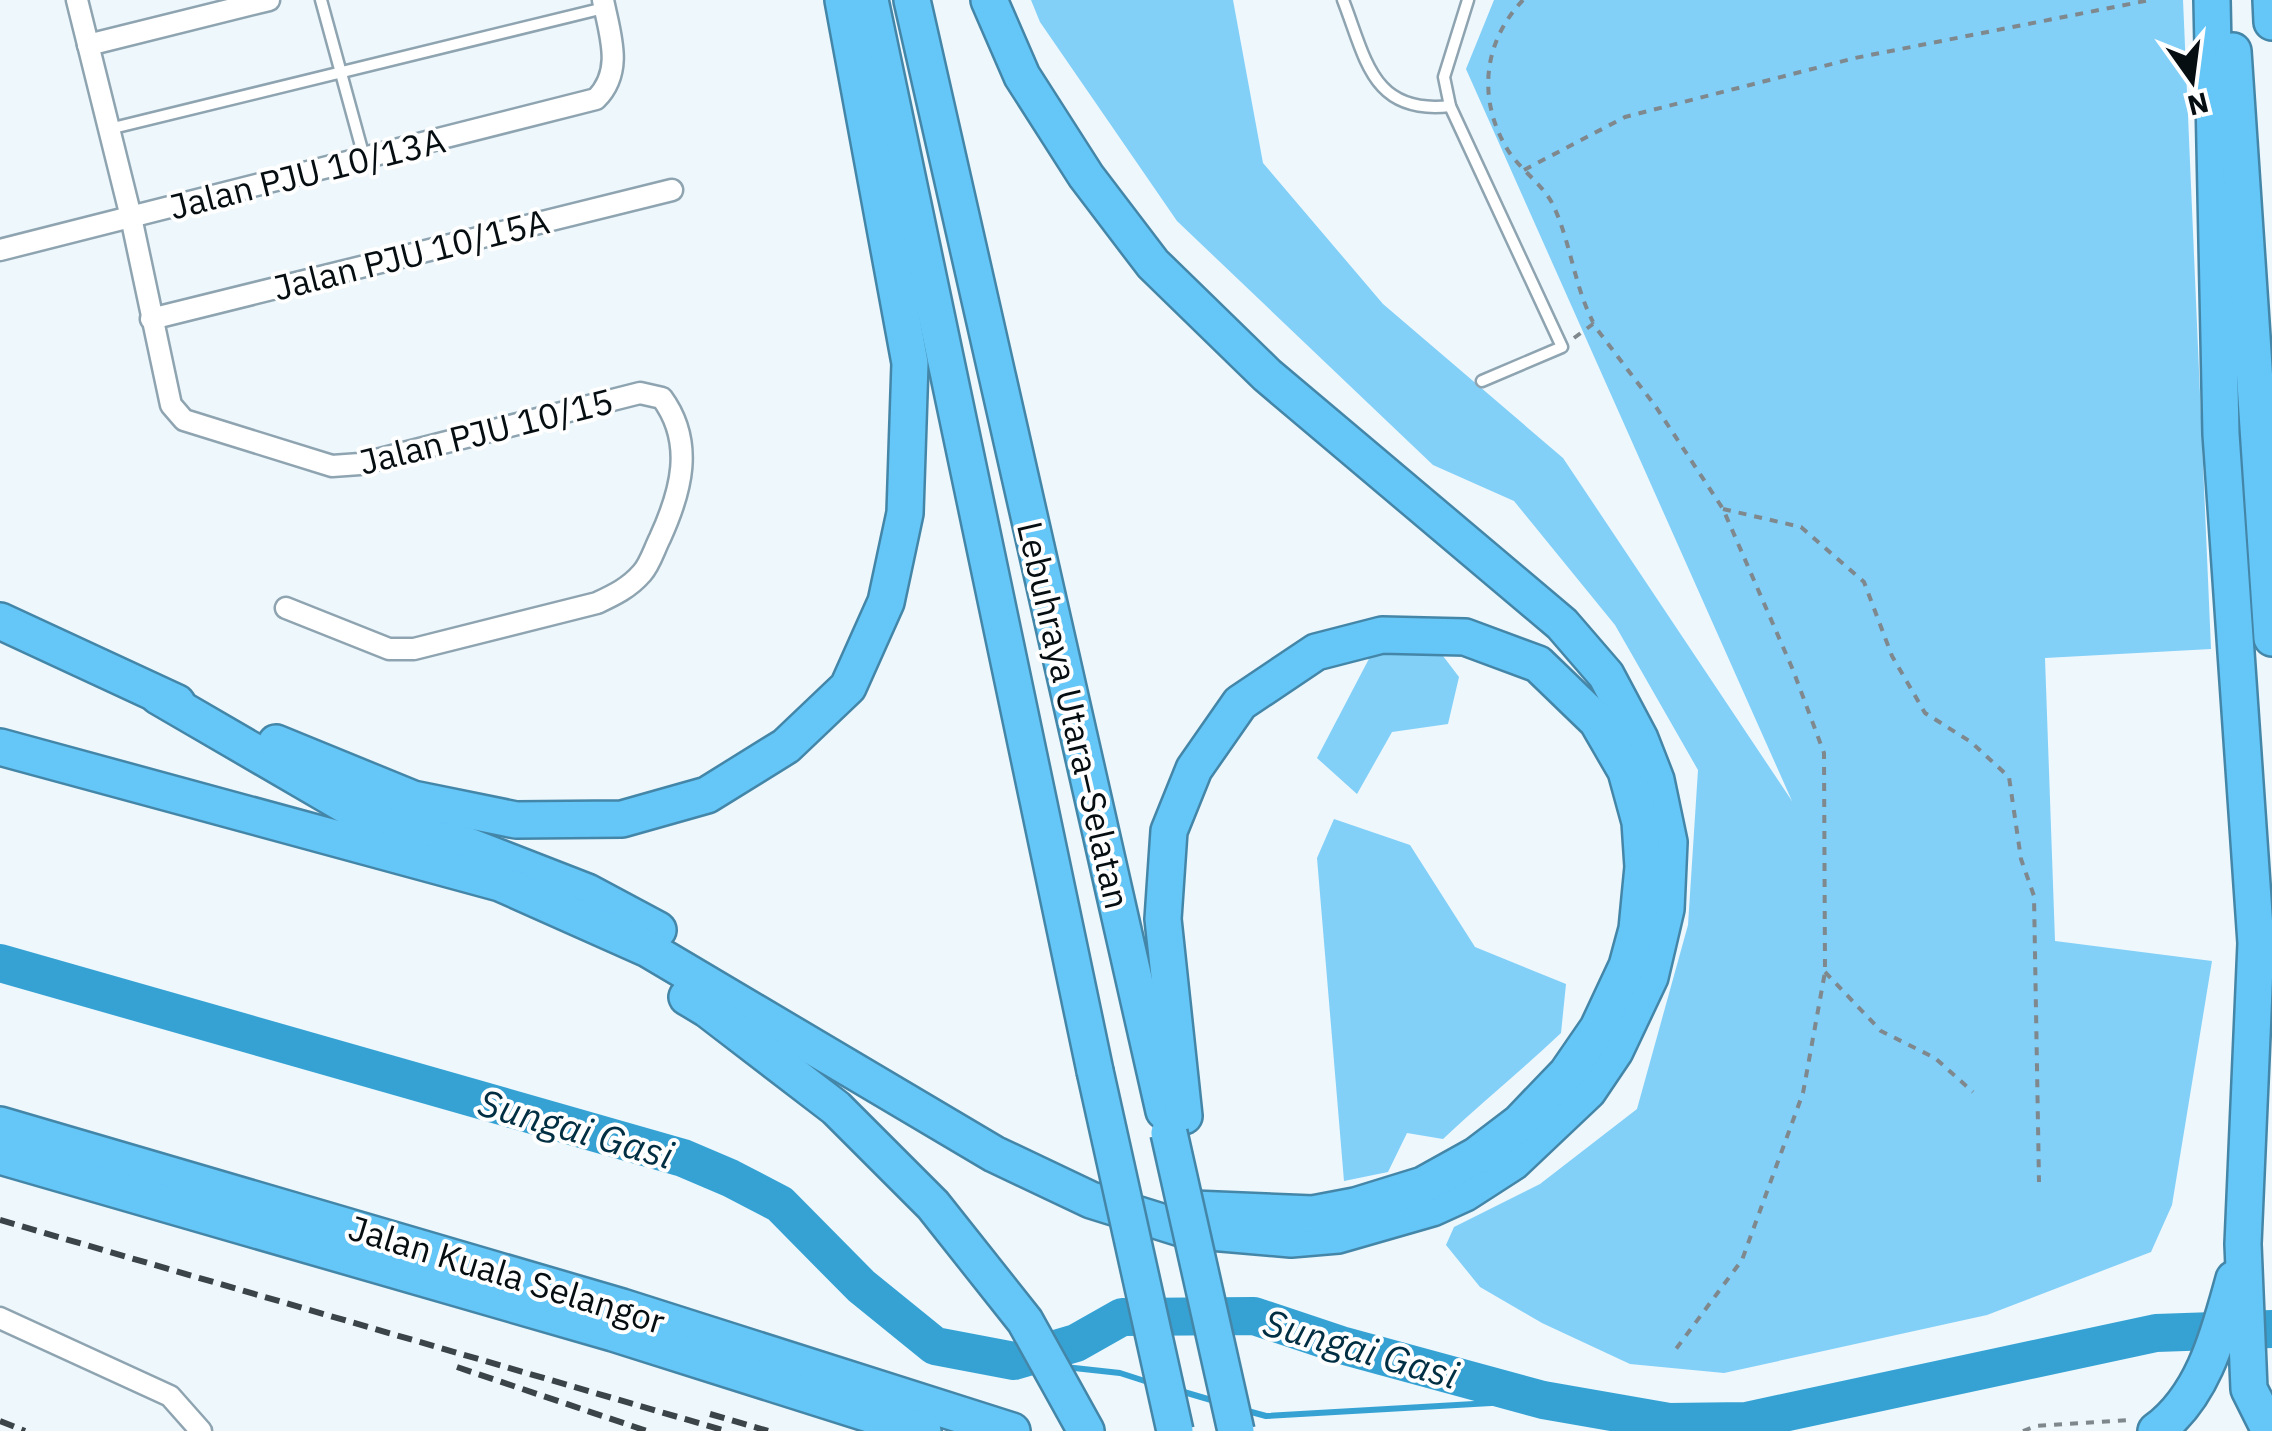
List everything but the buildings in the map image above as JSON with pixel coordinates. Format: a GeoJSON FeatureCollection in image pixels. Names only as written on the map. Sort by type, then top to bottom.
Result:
{"type":"FeatureCollection","features":[{"type":"Feature","properties":{"kind":"highway"},"geometry":{"type":"LineString","coordinates":[[0,620],[158,696],[413,799],[516,820],[622,819],[707,795],[786,746],[848,687],[886,602],[905,512],[910,363],[843,0]]}},
{"type":"Feature","properties":{"kind":"highway","name":"Lebuhraya Utara–Selatan"},"geometry":{"type":"LineString","coordinates":[[870,0],[1175,1431]]}},
{"type":"Feature","properties":{"kind":"highway","name":"Lebuhraya Utara–Selatan"},"geometry":{"type":"LineString","coordinates":[[912,0],[1177,1124],[1202,1280],[1236,1431]]}},
{"type":"Feature","properties":{"kind":"highway"},"geometry":{"type":"LineString","coordinates":[[0,747],[500,882],[648,949],[994,1154],[1091,1200],[1187,1230],[1240,1237],[1311,1238],[1366,1228],[1432,1208],[1465,1193],[1513,1162],[1567,1114],[1598,1076],[1621,1039],[1650,977],[1664,921],[1670,859],[1666,822],[1652,769],[1634,726],[1606,675],[1562,624],[1267,374],[1153,264],[1086,176],[1022,76],[989,0]]}},
{"type":"Feature","properties":{"kind":"highway"},"geometry":{"type":"LineString","coordinates":[[2212,0],[2220,434],[2256,943],[2257,1035],[2244,1244],[2231,1354],[2266,1424],[2272,1427]]}},
{"type":"Feature","properties":{"kind":"highway"},"geometry":{"type":"LineString","coordinates":[[2227,0],[2238,98],[2272,638]]}},
{"type":"Feature","properties":{"kind":"highway"},"geometry":{"type":"LineString","coordinates":[[2271,0],[2272,22]]}},
{"type":"Feature","properties":{"kind":"highway"},"geometry":{"type":"LineString","coordinates":[[158,696],[354,810],[461,843],[587,892],[689,947],[962,1111],[1081,1175],[1159,1206],[1301,1214],[1332,1211],[1396,1194],[1442,1177],[1477,1155],[1519,1123],[1555,1088],[1612,1003],[1636,929],[1643,867],[1635,798],[1620,759],[1597,721],[1538,664],[1465,637],[1382,635],[1316,652],[1240,703],[1194,769],[1169,831],[1163,919],[1177,1124]]}},
{"type":"Feature","properties":{"kind":"highway"},"geometry":{"type":"LineString","coordinates":[[384,853],[576,934],[707,1009],[836,1108],[933,1205],[1025,1321],[1086,1431]]}},
{"type":"Feature","properties":{"kind":"highway","name":"Jalan Kuala Selangor"},"geometry":{"type":"LineString","coordinates":[[0,1124],[622,1307],[1012,1431]]}},
{"type":"Feature","properties":{"kind":"highway","name":"Jalan Kuala Selangor"},"geometry":{"type":"LineString","coordinates":[[0,1156],[613,1333],[923,1431]]}},
{"type":"Feature","properties":{"kind":"highway"},"geometry":{"type":"LineString","coordinates":[[2159,1429],[2197,1384],[2231,1354]]}},
{"type":"Feature","properties":{"kind":"street","name":"Jalan PJU 10/15"},"geometry":{"type":"LineString","coordinates":[[77,0],[172,405],[184,420],[332,466],[360,464],[640,394],[662,398],[674,414],[684,459],[679,487],[645,570],[624,590],[597,604],[414,649],[389,649],[286,608]]}},
{"type":"Feature","properties":{"kind":"street"},"geometry":{"type":"LineString","coordinates":[[88,45],[269,0]]}},
{"type":"Feature","properties":{"kind":"street","name":"Jalan PJU 10/13A"},"geometry":{"type":"LineString","coordinates":[[0,250],[596,99],[610,86],[613,70],[604,4]]}},
{"type":"Feature","properties":{"kind":"street","name":"Jalan PJU 10/15A"},"geometry":{"type":"LineString","coordinates":[[150,318],[672,190]]}},
{"type":"Feature","properties":{"kind":"street"},"geometry":{"type":"LineString","coordinates":[[0,1318],[170,1396],[201,1431]]}},
{"type":"Feature","properties":{"kind":"lane"},"geometry":{"type":"LineString","coordinates":[[321,0],[364,158]]}},
{"type":"Feature","properties":{"kind":"lane"},"geometry":{"type":"LineString","coordinates":[[1343,0],[1372,75],[1392,99],[1411,106],[1450,106]]}},
{"type":"Feature","properties":{"kind":"lane"},"geometry":{"type":"LineString","coordinates":[[1468,0],[1444,77],[1450,106],[1562,346],[1482,380]]}},
{"type":"Feature","properties":{"kind":"lane"},"geometry":{"type":"LineString","coordinates":[[109,129],[604,4]]}},
{"type":"Feature","properties":{"kind":"path"},"geometry":{"type":"LineString","coordinates":[[1523,0],[1504,20],[1492,48],[1488,79],[1495,122],[1506,148],[1553,204],[1578,294],[1594,324],[1656,407],[1722,509],[1793,670],[1824,752],[1824,972],[1804,1093],[1742,1260],[1673,1353]]}},
{"type":"Feature","properties":{"kind":"path"},"geometry":{"type":"LineString","coordinates":[[1524,170],[1625,118],[1854,58],[2150,0]]}},
{"type":"Feature","properties":{"kind":"path"},"geometry":{"type":"LineString","coordinates":[[1562,346],[1594,324]]}},
{"type":"Feature","properties":{"kind":"path"},"geometry":{"type":"LineString","coordinates":[[1722,509],[1801,527],[1864,582],[1892,656],[1925,714],[1971,742],[2009,778],[2021,860],[2034,896],[2039,1182]]}},
{"type":"Feature","properties":{"kind":"path"},"geometry":{"type":"LineString","coordinates":[[1824,972],[1881,1030],[1935,1058],[1974,1092]]}},
{"type":"Feature","properties":{"kind":"path"},"geometry":{"type":"LineString","coordinates":[[2022,1431],[2036,1426],[2124,1419],[2159,1429]]}},
{"type":"Feature","properties":{"kind":"shaded area"},"geometry":{"type":"Polygon","coordinates":[[[1031,0],[1233,0],[1263,163],[1383,304],[1563,458],[1792,801],[1466,69],[1494,0],[2183,0],[2211,649],[2045,658],[2055,941],[2212,961],[2172,1205],[2151,1252],[1987,1315],[1724,1373],[1630,1364],[1542,1323],[1480,1287],[1446,1245],[1454,1227],[1540,1184],[1637,1109],[1688,925],[1698,770],[1615,625],[1514,501],[1433,465],[1177,221],[1040,22],[1031,0]]]}},
{"type":"Feature","properties":{"kind":"shaded area"},"geometry":{"type":"Polygon","coordinates":[[[1372,653],[1443,656],[1459,677],[1448,724],[1392,732],[1357,794],[1317,758],[1372,653]]]}},
{"type":"Feature","properties":{"kind":"shaded area"},"geometry":{"type":"Polygon","coordinates":[[[1334,819],[1410,845],[1475,947],[1566,984],[1561,1033],[1443,1139],[1407,1133],[1388,1172],[1344,1181],[1317,858],[1334,819]]]}},
{"type":"Feature","properties":{"kind":"waterway","name":"Sungai Gasi"},"geometry":{"type":"LineString","coordinates":[[0,963],[683,1158],[780,1204],[861,1286],[935,1346],[1014,1361],[1076,1343],[1122,1317],[1254,1316],[1341,1345],[1543,1400],[1669,1422],[1746,1421],[2156,1333],[2272,1329]]}},
{"type":"Feature","properties":{"kind":"waterway","name":"Sungai Gasi"},"geometry":{"type":"LineString","coordinates":[[1014,1361],[1033,1363]]}},
{"type":"Feature","properties":{"kind":"waterway"},"geometry":{"type":"LineString","coordinates":[[1065,1367],[1120,1373],[1151,1383]]}},
{"type":"Feature","properties":{"kind":"waterway"},"geometry":{"type":"LineString","coordinates":[[1177,1390],[1218,1402]]}},
{"type":"Feature","properties":{"kind":"waterway"},"geometry":{"type":"LineString","coordinates":[[1244,1410],[1266,1416],[1543,1400]]}},
{"type":"Feature","properties":{"kind":"railway"},"geometry":{"type":"LineString","coordinates":[[0,1220],[726,1431]]}},
{"type":"Feature","properties":{"kind":"railway"},"geometry":{"type":"LineString","coordinates":[[457,1367],[647,1431]]}},
{"type":"Feature","properties":{"kind":"railway"},"geometry":{"type":"LineString","coordinates":[[710,1414],[768,1431]]}},
{"type":"Feature","properties":{"kind":"railway"},"geometry":{"type":"LineString","coordinates":[[0,1421],[25,1431]]}}]}
